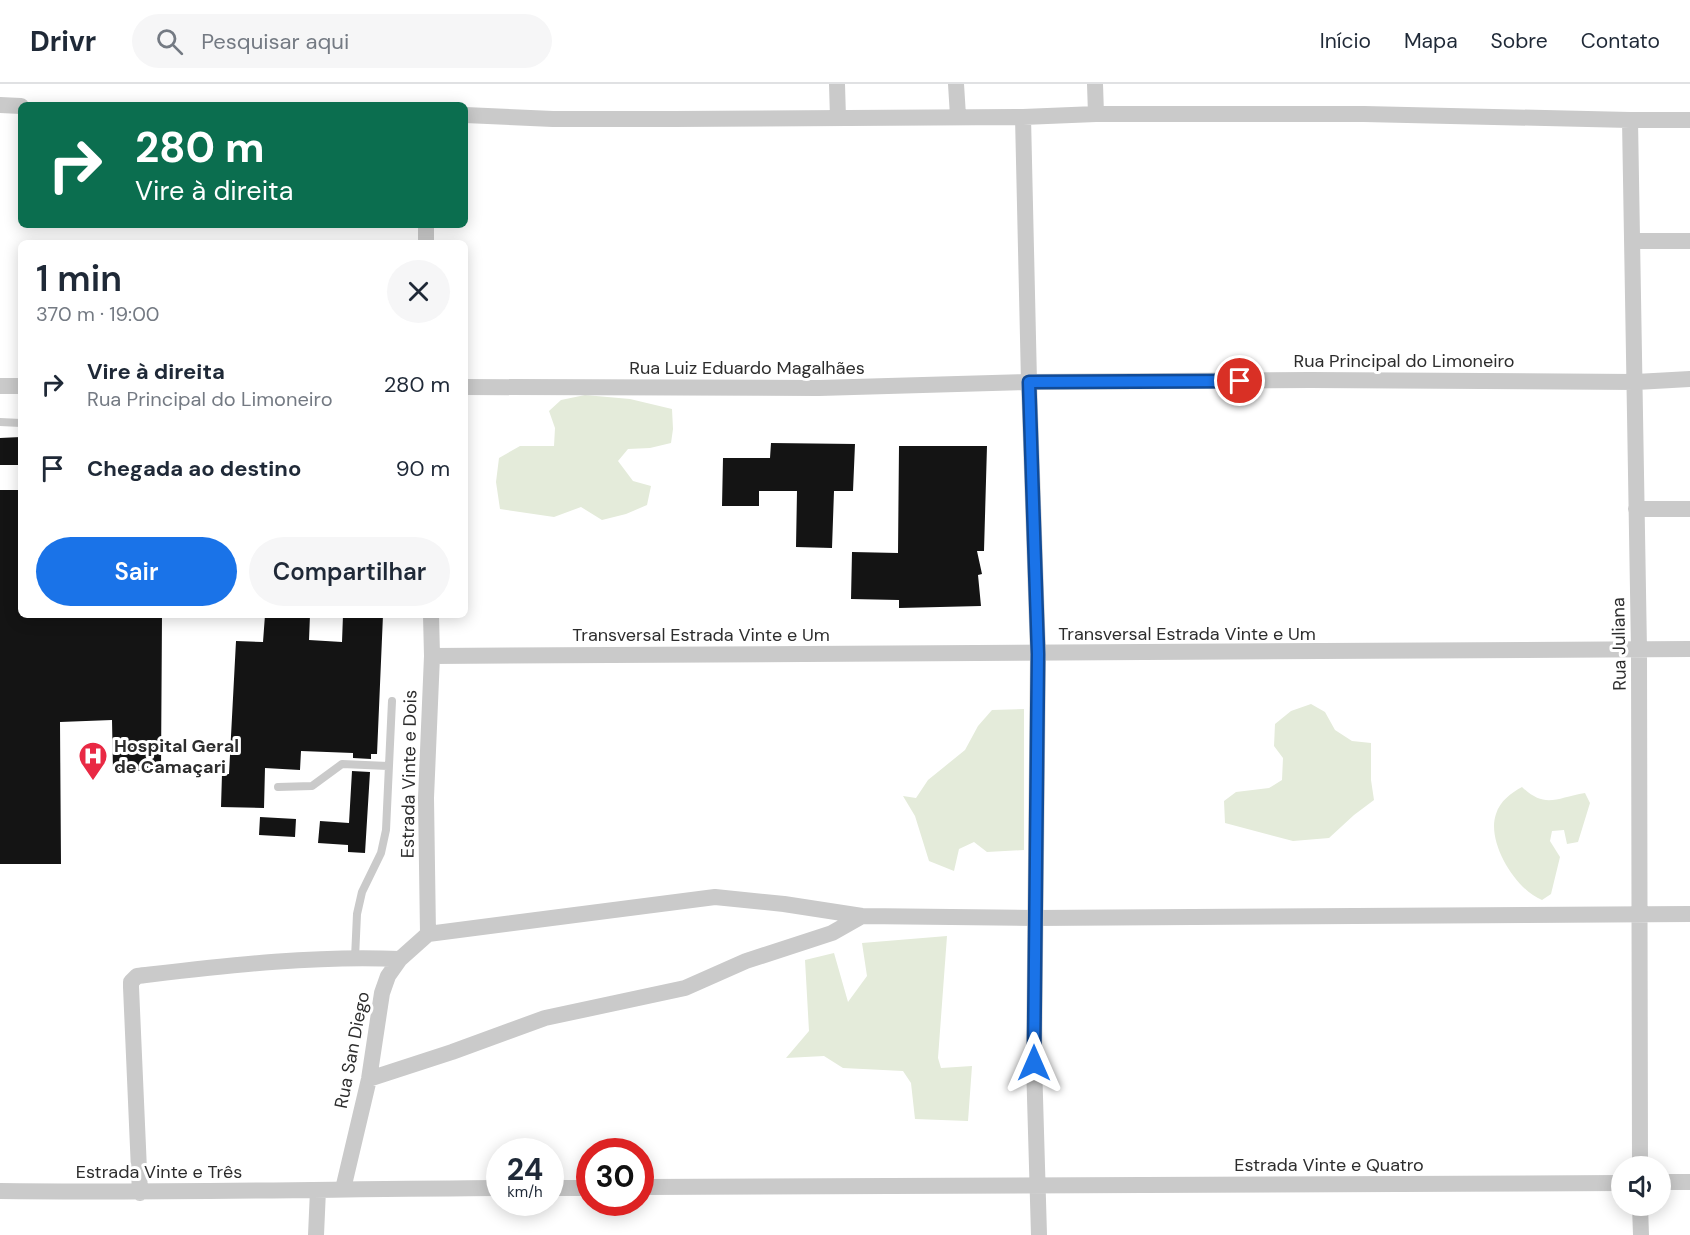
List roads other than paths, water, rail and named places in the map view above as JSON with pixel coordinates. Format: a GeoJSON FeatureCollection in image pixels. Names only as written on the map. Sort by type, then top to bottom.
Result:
{"type":"FeatureCollection","features":[{"type":"Feature","properties":{"kind":"street"},"geometry":{"type":"LineString","coordinates":[[837,84],[838,118]]}},
{"type":"Feature","properties":{"kind":"street"},"geometry":{"type":"LineString","coordinates":[[956,84],[957,116]]}},
{"type":"Feature","properties":{"kind":"street"},"geometry":{"type":"LineString","coordinates":[[1095,84],[1096,114]]}},
{"type":"Feature","properties":{"kind":"street"},"geometry":{"type":"LineString","coordinates":[[0,105],[18,106]]}},
{"type":"Feature","properties":{"kind":"street"},"geometry":{"type":"LineString","coordinates":[[468,115],[661,119],[1023,117],[1096,114],[1365,114],[1690,120]]}},
{"type":"Feature","properties":{"kind":"street"},"geometry":{"type":"LineString","coordinates":[[1023,117],[1038,654],[1034,1063],[1039,1235]]}},
{"type":"Feature","properties":{"kind":"street","name":"Rua Juliana"},"geometry":{"type":"LineString","coordinates":[[1630,120],[1639,650],[1640,1156]]}},
{"type":"Feature","properties":{"kind":"street"},"geometry":{"type":"LineString","coordinates":[[1632,241],[1690,241]]}},
{"type":"Feature","properties":{"kind":"street","name":"Rua Principal do Limoneiro"},"geometry":{"type":"LineString","coordinates":[[1029,382],[1322,380],[1635,382],[1690,379]]}},
{"type":"Feature","properties":{"kind":"street","name":"Rua Luiz Eduardo Magalhães"},"geometry":{"type":"LineString","coordinates":[[468,387],[819,388],[1029,382]]}},
{"type":"Feature","properties":{"kind":"street"},"geometry":{"type":"LineString","coordinates":[[0,386],[18,386]]}},
{"type":"Feature","properties":{"kind":"street"},"geometry":{"type":"LineString","coordinates":[[1636,509],[1690,509]]}},
{"type":"Feature","properties":{"kind":"street","name":"Estrada Vinte e Dois"},"geometry":{"type":"LineString","coordinates":[[428,934],[426,798],[432,656],[431,618]]}},
{"type":"Feature","properties":{"kind":"street","name":"Transversal Estrada Vinte e Um"},"geometry":{"type":"LineString","coordinates":[[432,656],[1690,649]]}},
{"type":"Feature","properties":{"kind":"street"},"geometry":{"type":"LineString","coordinates":[[428,934],[715,897],[784,904],[861,916],[1035,918],[1690,914]]}},
{"type":"Feature","properties":{"kind":"street"},"geometry":{"type":"LineString","coordinates":[[369,1079],[545,1018],[686,988],[746,961],[832,933],[861,916]]}},
{"type":"Feature","properties":{"kind":"street","name":"Rua San Diego"},"geometry":{"type":"LineString","coordinates":[[343,1189],[369,1079],[382,993],[388,976],[400,959],[428,934]]}},
{"type":"Feature","properties":{"kind":"street"},"geometry":{"type":"LineString","coordinates":[[140,1193],[131,987],[133,979],[137,976],[213,967],[355,958],[400,959]]}},
{"type":"Feature","properties":{"kind":"street"},"geometry":{"type":"LineString","coordinates":[[1671,1182],[1690,1182]]}},
{"type":"Feature","properties":{"kind":"street","name":"Estrada Vinte e Quatro"},"geometry":{"type":"LineString","coordinates":[[654,1187],[1611,1183]]}},
{"type":"Feature","properties":{"kind":"street","name":"Estrada Vinte e Três"},"geometry":{"type":"LineString","coordinates":[[0,1191],[140,1193],[486,1188]]}},
{"type":"Feature","properties":{"kind":"street"},"geometry":{"type":"LineString","coordinates":[[316,1235],[318,1190]]}},
{"type":"Feature","properties":{"kind":"street"},"geometry":{"type":"LineString","coordinates":[[1640,1216],[1641,1235]]}},
{"type":"Feature","properties":{"kind":"lane"},"geometry":{"type":"LineString","coordinates":[[0,422],[18,423]]}},
{"type":"Feature","properties":{"kind":"lane"},"geometry":{"type":"LineString","coordinates":[[355,958],[357,914],[362,892],[381,853],[386,830],[392,701]]}},
{"type":"Feature","properties":{"kind":"lane"},"geometry":{"type":"LineString","coordinates":[[278,787],[312,786],[342,764],[388,766]]}},
{"type":"Feature","properties":{"kind":"place","name":"Hospital Geral de Camaçari"},"geometry":{"type":"Point","coordinates":[93,782]}}]}
